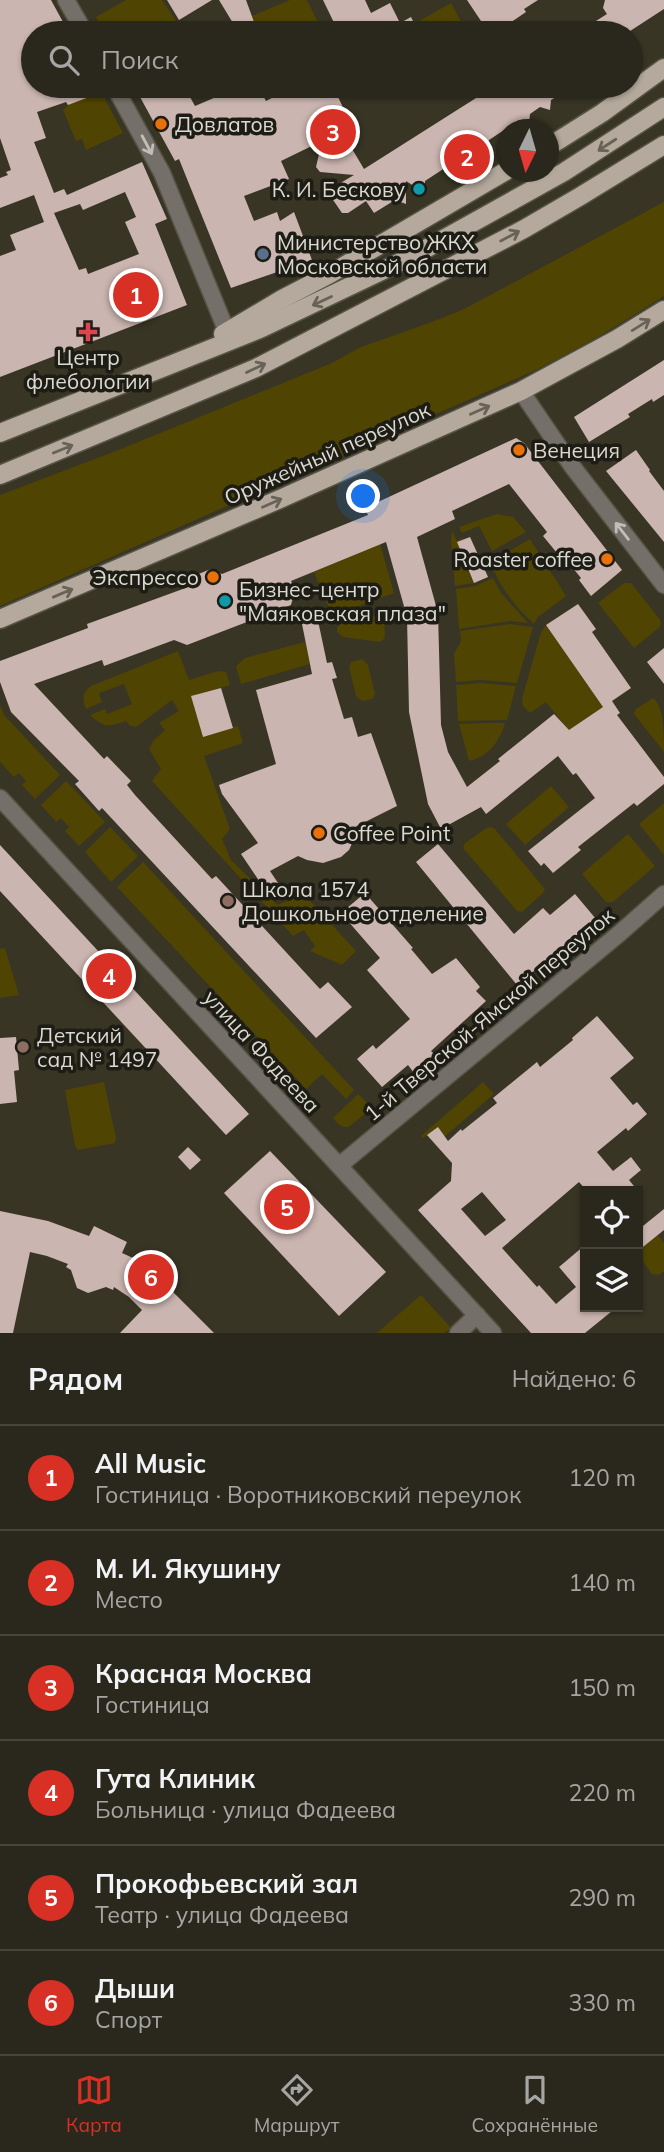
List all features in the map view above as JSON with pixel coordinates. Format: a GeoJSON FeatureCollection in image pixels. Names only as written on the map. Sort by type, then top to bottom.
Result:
{"type":"FeatureCollection","features":[{"type":"Feature","properties":{"kind":"main road"},"geometry":{"type":"LineString","coordinates":[[643,83],[664,68]]}},
{"type":"Feature","properties":{"kind":"main road"},"geometry":{"type":"LineString","coordinates":[[559,140],[623,98]]}},
{"type":"Feature","properties":{"kind":"main road"},"geometry":{"type":"LineString","coordinates":[[0,433],[260,329],[411,257],[564,172],[664,107]]}},
{"type":"Feature","properties":{"kind":"main road"},"geometry":{"type":"LineString","coordinates":[[0,475],[256,368],[524,229],[664,145]]}},
{"type":"Feature","properties":{"kind":"main road"},"geometry":{"type":"LineString","coordinates":[[174,362],[496,178]]}},
{"type":"Feature","properties":{"kind":"main road","name":"Оружейный переулок"},"geometry":{"type":"LineString","coordinates":[[0,619],[231,521],[521,391],[664,310]]}},
{"type":"Feature","properties":{"kind":"street"},"geometry":{"type":"LineString","coordinates":[[66,0],[78,21]]}},
{"type":"Feature","properties":{"kind":"street"},"geometry":{"type":"LineString","coordinates":[[121,98],[162,173],[227,332]]}},
{"type":"Feature","properties":{"kind":"street"},"geometry":{"type":"LineString","coordinates":[[521,391],[572,467],[664,585]]}},
{"type":"Feature","properties":{"kind":"street","name":"улица Фадеева"},"geometry":{"type":"LineString","coordinates":[[0,798],[493,1333]]}},
{"type":"Feature","properties":{"kind":"street","name":"1-й Тверской-Ямской переулок"},"geometry":{"type":"LineString","coordinates":[[340,1165],[664,894]]}},
{"type":"Feature","properties":{"kind":"street"},"geometry":{"type":"LineString","coordinates":[[458,1333],[477,1315]]}},
{"type":"Feature","properties":{"kind":"shaded area"},"geometry":{"type":"Polygon","coordinates":[[[126,0],[162,0],[176,21],[98,21],[96,17],[126,0]]]}},
{"type":"Feature","properties":{"kind":"shaded area"},"geometry":{"type":"Polygon","coordinates":[[[290,0],[307,0],[317,21],[240,21],[290,0]]]}},
{"type":"Feature","properties":{"kind":"shaded area"},"geometry":{"type":"Polygon","coordinates":[[[451,3],[461,21],[419,21],[451,3]]]}},
{"type":"Feature","properties":{"kind":"shaded area"},"geometry":{"type":"Polygon","coordinates":[[[86,98],[104,98],[123,133],[86,150],[82,139],[76,141],[63,110],[86,98]]]}},
{"type":"Feature","properties":{"kind":"shaded area"},"geometry":{"type":"Polygon","coordinates":[[[664,202],[664,296],[632,316],[536,370],[0,606],[0,495],[332,363],[361,347],[464,309],[664,202]]]}},
{"type":"Feature","properties":{"kind":"shaded area"},"geometry":{"type":"Polygon","coordinates":[[[497,514],[513,517],[526,532],[492,551],[479,526],[462,533],[459,527],[497,514]]]}},
{"type":"Feature","properties":{"kind":"shaded area"},"geometry":{"type":"Polygon","coordinates":[[[452,531],[457,541],[464,537],[460,542],[478,555],[464,562],[474,583],[488,577],[475,583],[455,586],[452,531]]]}},
{"type":"Feature","properties":{"kind":"shaded area"},"geometry":{"type":"Polygon","coordinates":[[[530,539],[566,596],[538,617],[534,624],[508,596],[490,562],[530,539]]]}},
{"type":"Feature","properties":{"kind":"shaded area"},"geometry":{"type":"Polygon","coordinates":[[[380,544],[394,593],[335,615],[327,604],[314,572],[380,544]]]}},
{"type":"Feature","properties":{"kind":"shaded area"},"geometry":{"type":"Polygon","coordinates":[[[493,578],[501,593],[528,623],[510,621],[459,629],[456,589],[475,586],[493,578]]]}},
{"type":"Feature","properties":{"kind":"shaded area"},"geometry":{"type":"Polygon","coordinates":[[[624,583],[631,583],[661,621],[660,627],[634,648],[598,603],[624,583]]]}},
{"type":"Feature","properties":{"kind":"shaded area"},"geometry":{"type":"Polygon","coordinates":[[[379,615],[384,618],[385,638],[380,642],[343,637],[337,632],[340,624],[379,615]]]}},
{"type":"Feature","properties":{"kind":"shaded area"},"geometry":{"type":"Polygon","coordinates":[[[510,624],[533,627],[517,683],[481,680],[456,682],[454,654],[461,641],[460,631],[510,624]]]}},
{"type":"Feature","properties":{"kind":"shaded area"},"geometry":{"type":"Polygon","coordinates":[[[546,625],[603,707],[579,723],[575,738],[546,702],[530,713],[523,706],[522,699],[541,632],[546,625]]]}},
{"type":"Feature","properties":{"kind":"shaded area"},"geometry":{"type":"Polygon","coordinates":[[[305,642],[310,664],[241,684],[236,666],[245,658],[305,642]]]}},
{"type":"Feature","properties":{"kind":"shaded area"},"geometry":{"type":"Polygon","coordinates":[[[178,651],[189,680],[218,671],[226,672],[230,685],[192,696],[203,736],[238,726],[243,743],[204,756],[230,829],[222,839],[231,860],[277,905],[304,894],[356,951],[342,965],[310,951],[315,946],[304,930],[293,936],[152,781],[161,769],[149,749],[165,730],[159,723],[179,711],[172,700],[136,727],[130,726],[126,721],[103,724],[90,715],[105,709],[107,714],[132,704],[124,684],[99,693],[102,702],[86,709],[84,696],[91,686],[178,651]]]}},
{"type":"Feature","properties":{"kind":"shaded area"},"geometry":{"type":"Polygon","coordinates":[[[362,659],[368,665],[375,694],[372,699],[362,701],[356,696],[349,667],[351,662],[362,659]]]}},
{"type":"Feature","properties":{"kind":"shaded area"},"geometry":{"type":"Polygon","coordinates":[[[481,683],[516,686],[507,720],[458,721],[456,685],[481,683]]]}},
{"type":"Feature","properties":{"kind":"shaded area"},"geometry":{"type":"Polygon","coordinates":[[[653,698],[661,714],[664,752],[634,714],[636,709],[653,698]]]}},
{"type":"Feature","properties":{"kind":"shaded area"},"geometry":{"type":"Polygon","coordinates":[[[0,705],[4,715],[60,775],[35,799],[22,785],[26,781],[19,773],[14,777],[0,762],[0,705]]]}},
{"type":"Feature","properties":{"kind":"shaded area"},"geometry":{"type":"Polygon","coordinates":[[[505,723],[492,747],[482,756],[469,761],[459,724],[505,723]]]}},
{"type":"Feature","properties":{"kind":"shaded area"},"geometry":{"type":"Polygon","coordinates":[[[66,781],[105,822],[79,846],[65,831],[69,827],[61,818],[56,822],[41,805],[66,781]]]}},
{"type":"Feature","properties":{"kind":"shaded area"},"geometry":{"type":"Polygon","coordinates":[[[551,786],[569,807],[525,845],[506,824],[551,786]]]}},
{"type":"Feature","properties":{"kind":"shaded area"},"geometry":{"type":"Polygon","coordinates":[[[664,803],[664,855],[639,824],[664,803]]]}},
{"type":"Feature","properties":{"kind":"shaded area"},"geometry":{"type":"Polygon","coordinates":[[[110,827],[138,856],[111,882],[85,852],[110,827]]]}},
{"type":"Feature","properties":{"kind":"shaded area"},"geometry":{"type":"Polygon","coordinates":[[[488,827],[494,828],[545,889],[522,912],[517,911],[463,848],[465,843],[488,827]]]}},
{"type":"Feature","properties":{"kind":"shaded area"},"geometry":{"type":"Polygon","coordinates":[[[628,834],[655,866],[613,902],[606,902],[582,874],[628,834]]]}},
{"type":"Feature","properties":{"kind":"shaded area"},"geometry":{"type":"Polygon","coordinates":[[[143,862],[354,1090],[346,1099],[322,1074],[306,1089],[117,887],[143,862]]]}},
{"type":"Feature","properties":{"kind":"shaded area"},"geometry":{"type":"Polygon","coordinates":[[[5,948],[19,995],[0,998],[0,949],[5,948]]]}},
{"type":"Feature","properties":{"kind":"shaded area"},"geometry":{"type":"Polygon","coordinates":[[[104,1082],[115,1143],[78,1150],[65,1090],[104,1082]]]}},
{"type":"Feature","properties":{"kind":"shaded area"},"geometry":{"type":"Polygon","coordinates":[[[483,1082],[494,1094],[444,1137],[437,1128],[423,1138],[421,1136],[483,1082]]]}},
{"type":"Feature","properties":{"kind":"shaded area"},"geometry":{"type":"Polygon","coordinates":[[[358,1094],[372,1108],[350,1126],[340,1125],[333,1118],[358,1094]]]}},
{"type":"Feature","properties":{"kind":"shaded area"},"geometry":{"type":"Polygon","coordinates":[[[658,1235],[664,1243],[664,1271],[659,1275],[652,1274],[643,1262],[643,1247],[658,1235]]]}},
{"type":"Feature","properties":{"kind":"shaded area"},"geometry":{"type":"Polygon","coordinates":[[[421,1295],[451,1328],[444,1333],[377,1333],[421,1295]]]}},
{"type":"Feature","properties":{"kind":"building"},"geometry":{"type":"Polygon","coordinates":[[[0,0],[51,0],[62,21],[21,21],[21,98],[86,98],[37,112],[46,138],[34,142],[54,193],[64,189],[67,195],[142,162],[167,219],[155,224],[187,305],[0,377],[0,256],[16,250],[10,235],[44,222],[34,195],[0,208],[0,178],[8,175],[6,172],[11,170],[0,138],[0,0]],[[125,192],[83,210],[80,204],[54,213],[79,270],[86,268],[88,274],[139,254],[125,222],[136,217],[125,192]]]}},
{"type":"Feature","properties":{"kind":"building"},"geometry":{"type":"Polygon","coordinates":[[[167,0],[212,0],[179,20],[167,0]]]}},
{"type":"Feature","properties":{"kind":"building"},"geometry":{"type":"Polygon","coordinates":[[[219,0],[246,0],[254,21],[232,21],[219,0]]]}},
{"type":"Feature","properties":{"kind":"building"},"geometry":{"type":"Polygon","coordinates":[[[323,0],[365,0],[371,13],[390,3],[399,21],[333,21],[323,0]]]}},
{"type":"Feature","properties":{"kind":"building"},"geometry":{"type":"Polygon","coordinates":[[[467,0],[538,0],[513,21],[481,21],[467,0]]]}},
{"type":"Feature","properties":{"kind":"building"},"geometry":{"type":"Polygon","coordinates":[[[605,0],[664,0],[664,9],[643,23],[596,21],[607,14],[603,8],[605,0]]]}},
{"type":"Feature","properties":{"kind":"building"},"geometry":{"type":"Polygon","coordinates":[[[141,98],[191,98],[195,106],[214,98],[264,98],[266,101],[272,98],[339,98],[352,127],[342,132],[364,169],[476,98],[554,98],[551,100],[550,110],[540,107],[530,114],[529,119],[496,119],[496,135],[489,140],[488,150],[478,147],[467,154],[467,163],[457,160],[425,181],[425,193],[406,181],[406,204],[395,200],[374,213],[366,201],[348,213],[342,213],[327,191],[354,175],[320,172],[316,167],[322,141],[281,161],[289,179],[244,196],[254,221],[277,212],[280,221],[294,212],[312,260],[231,288],[179,159],[175,161],[141,98]]]}},
{"type":"Feature","properties":{"kind":"building"},"geometry":{"type":"Polygon","coordinates":[[[664,360],[664,395],[628,414],[630,417],[589,442],[574,417],[664,360]]]}},
{"type":"Feature","properties":{"kind":"building"},"geometry":{"type":"Polygon","coordinates":[[[516,438],[524,443],[622,570],[591,596],[579,580],[581,578],[543,536],[547,532],[509,484],[452,511],[455,519],[417,537],[438,613],[441,725],[448,752],[467,787],[554,714],[569,730],[603,707],[546,625],[578,604],[596,629],[592,632],[631,688],[612,701],[620,713],[617,715],[664,777],[664,784],[637,806],[634,803],[578,847],[581,850],[553,873],[544,863],[541,866],[528,851],[595,798],[576,773],[573,775],[558,756],[486,814],[481,807],[441,829],[428,804],[409,712],[407,617],[386,542],[291,581],[295,590],[291,605],[187,645],[174,640],[104,666],[102,660],[34,684],[104,759],[107,756],[131,781],[127,785],[135,795],[212,879],[216,876],[320,989],[328,982],[352,1007],[316,1038],[102,808],[99,811],[75,784],[79,781],[11,712],[0,682],[0,661],[88,628],[87,624],[191,586],[196,575],[211,569],[222,574],[368,515],[365,508],[516,438]]]}},
{"type":"Feature","properties":{"kind":"building"},"geometry":{"type":"Polygon","coordinates":[[[636,450],[664,491],[664,542],[606,471],[636,450]]]}},
{"type":"Feature","properties":{"kind":"building"},"geometry":{"type":"Polygon","coordinates":[[[470,537],[488,577],[474,583],[457,542],[470,537]]]}},
{"type":"Feature","properties":{"kind":"building"},"geometry":{"type":"Polygon","coordinates":[[[317,616],[327,663],[332,662],[337,678],[332,679],[344,719],[352,717],[358,737],[371,733],[397,806],[355,827],[349,850],[341,857],[323,863],[298,856],[270,871],[278,883],[266,891],[241,854],[258,843],[222,794],[219,785],[276,764],[256,690],[312,674],[301,619],[317,616]]]}},
{"type":"Feature","properties":{"kind":"building"},"geometry":{"type":"Polygon","coordinates":[[[664,648],[664,684],[647,662],[664,648]]]}},
{"type":"Feature","properties":{"kind":"building"},"geometry":{"type":"Polygon","coordinates":[[[221,688],[233,728],[203,737],[191,696],[221,688]]]}},
{"type":"Feature","properties":{"kind":"building"},"geometry":{"type":"Polygon","coordinates":[[[438,844],[514,934],[543,908],[550,915],[575,894],[596,919],[517,985],[416,862],[438,844]]]}},
{"type":"Feature","properties":{"kind":"building"},"geometry":{"type":"Polygon","coordinates":[[[0,845],[249,1114],[226,1135],[0,891],[0,845]]]}},
{"type":"Feature","properties":{"kind":"building"},"geometry":{"type":"Polygon","coordinates":[[[365,893],[432,974],[456,958],[480,987],[476,991],[486,1001],[431,1051],[435,1055],[414,1073],[408,1065],[382,1087],[357,1059],[373,1045],[376,1049],[410,1019],[367,970],[380,958],[341,913],[365,893]]]}},
{"type":"Feature","properties":{"kind":"building"},"geometry":{"type":"Polygon","coordinates":[[[597,1016],[634,1058],[610,1078],[633,1105],[637,1102],[647,1114],[597,1152],[613,1171],[631,1157],[641,1170],[629,1180],[634,1186],[583,1186],[579,1182],[502,1248],[556,1304],[576,1287],[559,1267],[580,1249],[580,1312],[611,1312],[585,1333],[531,1333],[418,1210],[451,1181],[452,1163],[427,1135],[438,1127],[448,1141],[497,1103],[493,1098],[537,1062],[540,1067],[573,1040],[572,1038],[597,1016]],[[482,1192],[461,1209],[485,1236],[506,1220],[482,1192]]]}},
{"type":"Feature","properties":{"kind":"building"},"geometry":{"type":"Polygon","coordinates":[[[16,1037],[19,1070],[14,1071],[17,1102],[0,1104],[0,1038],[16,1037]]]}},
{"type":"Feature","properties":{"kind":"building"},"geometry":{"type":"Polygon","coordinates":[[[188,1147],[201,1160],[190,1170],[178,1157],[188,1147]]]}},
{"type":"Feature","properties":{"kind":"building"},"geometry":{"type":"Polygon","coordinates":[[[270,1151],[386,1272],[339,1316],[224,1193],[270,1151]]]}},
{"type":"Feature","properties":{"kind":"building"},"geometry":{"type":"Polygon","coordinates":[[[664,1209],[664,1230],[643,1247],[643,1226],[664,1209]]]}},
{"type":"Feature","properties":{"kind":"building"},"geometry":{"type":"Polygon","coordinates":[[[0,1211],[48,1221],[89,1236],[94,1226],[127,1242],[122,1253],[160,1279],[214,1333],[120,1333],[142,1310],[129,1297],[114,1287],[113,1290],[106,1287],[88,1293],[77,1288],[71,1270],[66,1267],[68,1264],[30,1252],[13,1333],[0,1333],[0,1211]]]}},
{"type":"Feature","properties":{"kind":"place","name":"Довлатов"},"geometry":{"type":"Point","coordinates":[161,124]}},
{"type":"Feature","properties":{"kind":"place","name":"Красная Москва"},"geometry":{"type":"Point","coordinates":[333,132]}},
{"type":"Feature","properties":{"kind":"place","name":"М. И. Якушину"},"geometry":{"type":"Point","coordinates":[467,157]}},
{"type":"Feature","properties":{"kind":"place","name":"К. И. Бескову"},"geometry":{"type":"Point","coordinates":[419,189]}},
{"type":"Feature","properties":{"kind":"place","name":"Министерство ЖКХ Московской области"},"geometry":{"type":"Point","coordinates":[263,254]}},
{"type":"Feature","properties":{"kind":"place","name":"All Music"},"geometry":{"type":"Point","coordinates":[136,295]}},
{"type":"Feature","properties":{"kind":"place","name":"Центр флебологии"},"geometry":{"type":"Point","coordinates":[88,332]}},
{"type":"Feature","properties":{"kind":"place","name":"Венеция"},"geometry":{"type":"Point","coordinates":[519,450]}},
{"type":"Feature","properties":{"kind":"place","name":"Roaster coffee"},"geometry":{"type":"Point","coordinates":[607,559]}},
{"type":"Feature","properties":{"kind":"place","name":"Экспрессо"},"geometry":{"type":"Point","coordinates":[213,577]}},
{"type":"Feature","properties":{"kind":"place","name":"Бизнес-центр \"Маяковская плаза\""},"geometry":{"type":"Point","coordinates":[225,601]}},
{"type":"Feature","properties":{"kind":"place","name":"Coffee Point"},"geometry":{"type":"Point","coordinates":[319,833]}},
{"type":"Feature","properties":{"kind":"place","name":"Школа 1574 Дошкольное отделение"},"geometry":{"type":"Point","coordinates":[228,901]}},
{"type":"Feature","properties":{"kind":"place","name":"Гута Клиник"},"geometry":{"type":"Point","coordinates":[109,976]}},
{"type":"Feature","properties":{"kind":"place","name":"Детский сад № 1497"},"geometry":{"type":"Point","coordinates":[23,1047]}},
{"type":"Feature","properties":{"kind":"place","name":"Прокофьевский зал"},"geometry":{"type":"Point","coordinates":[287,1207]}},
{"type":"Feature","properties":{"kind":"place","name":"Дыши"},"geometry":{"type":"Point","coordinates":[151,1277]}}]}
